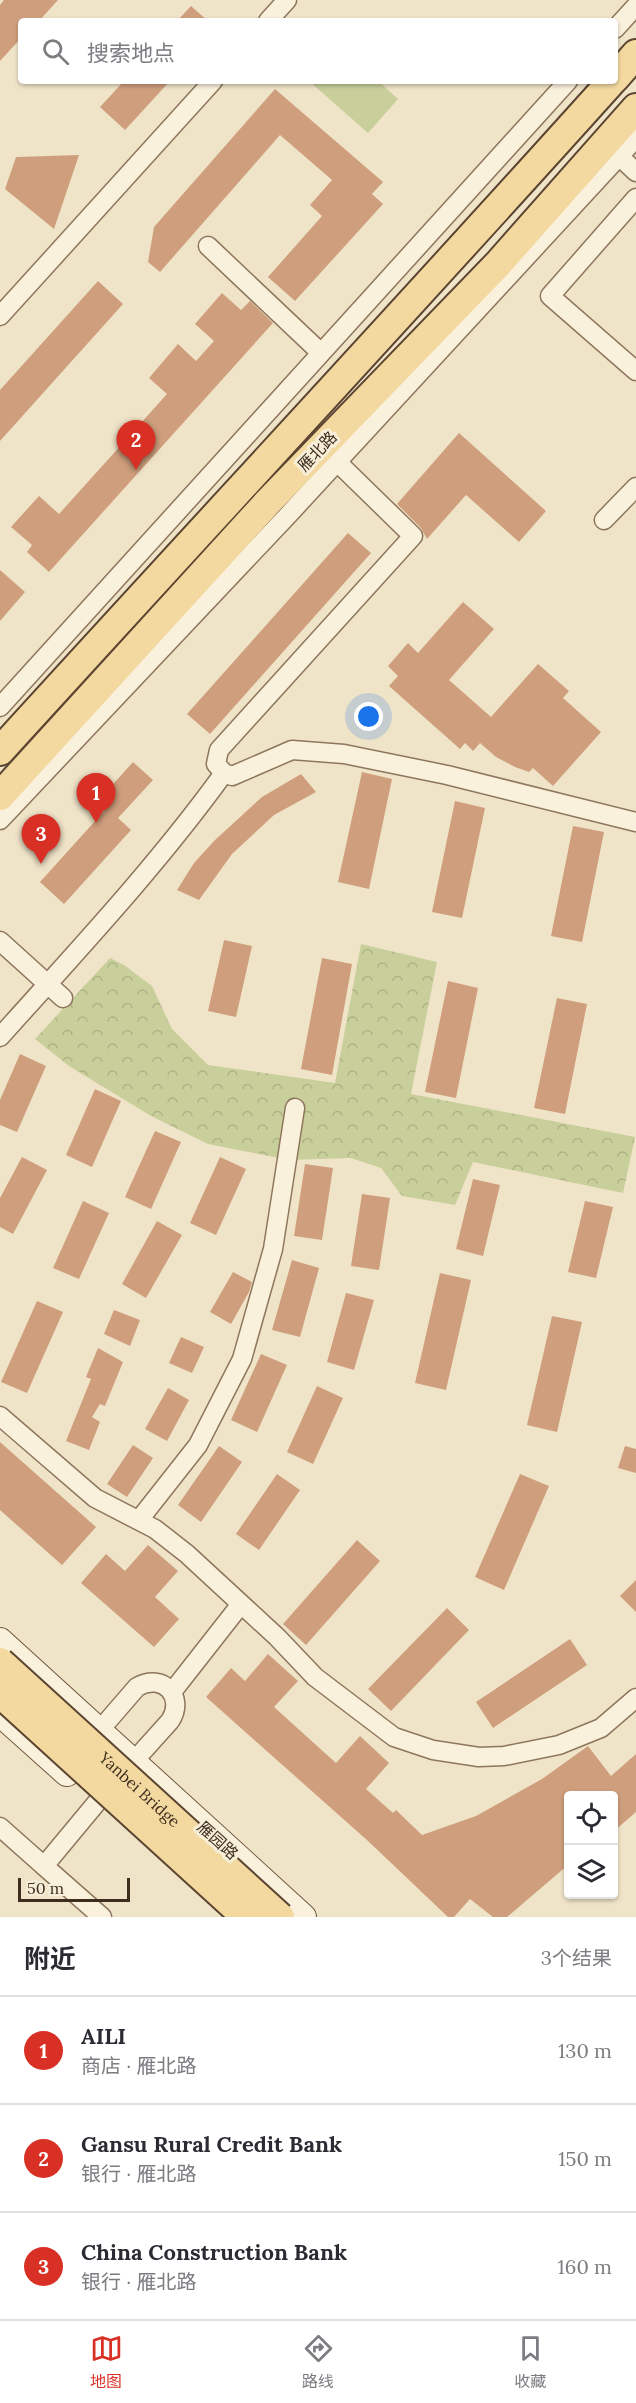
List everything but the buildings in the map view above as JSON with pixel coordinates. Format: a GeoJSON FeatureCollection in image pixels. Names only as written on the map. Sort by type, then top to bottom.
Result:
{"type":"FeatureCollection","features":[{"type":"Feature","properties":{"kind":"main road","name":"雁北路"},"geometry":{"type":"LineString","coordinates":[[618,74],[636,54]]}},
{"type":"Feature","properties":{"kind":"main road","name":"雁北路"},"geometry":{"type":"LineString","coordinates":[[0,751],[391,326],[609,84]]}},
{"type":"Feature","properties":{"kind":"main road","name":"雁北路"},"geometry":{"type":"LineString","coordinates":[[0,796],[260,511],[329,454],[636,108]]}},
{"type":"Feature","properties":{"kind":"main road","name":"雁园路"},"geometry":{"type":"LineString","coordinates":[[0,1641],[303,1917]]}},
{"type":"Feature","properties":{"kind":"main road","name":"Yanbei Bridge"},"geometry":{"type":"LineString","coordinates":[[0,1662],[280,1917]]}},
{"type":"Feature","properties":{"kind":"main road","name":"Yanbei Bridge"},"geometry":{"type":"LineString","coordinates":[[0,1693],[246,1917]]}},
{"type":"Feature","properties":{"kind":"main road"},"geometry":{"type":"LineString","coordinates":[[0,1713],[226,1917]]}},
{"type":"Feature","properties":{"kind":"street"},"geometry":{"type":"LineString","coordinates":[[271,18],[287,0]]}},
{"type":"Feature","properties":{"kind":"street"},"geometry":{"type":"LineString","coordinates":[[618,26],[636,6]]}},
{"type":"Feature","properties":{"kind":"street"},"geometry":{"type":"LineString","coordinates":[[0,316],[210,84]]}},
{"type":"Feature","properties":{"kind":"street"},"geometry":{"type":"LineString","coordinates":[[0,707],[565,84]]}},
{"type":"Feature","properties":{"kind":"street"},"geometry":{"type":"LineString","coordinates":[[0,819],[329,454],[636,138]]}},
{"type":"Feature","properties":{"kind":"street"},"geometry":{"type":"LineString","coordinates":[[619,156],[636,172]]}},
{"type":"Feature","properties":{"kind":"street"},"geometry":{"type":"LineString","coordinates":[[636,198],[550,296],[636,370]]}},
{"type":"Feature","properties":{"kind":"street"},"geometry":{"type":"LineString","coordinates":[[208,246],[320,352]]}},
{"type":"Feature","properties":{"kind":"street"},"geometry":{"type":"LineString","coordinates":[[329,454],[413,536],[219,750],[216,764],[224,773],[232,776],[292,750],[344,754],[447,775],[636,822]]}},
{"type":"Feature","properties":{"kind":"street"},"geometry":{"type":"LineString","coordinates":[[604,520],[636,487]]}},
{"type":"Feature","properties":{"kind":"street"},"geometry":{"type":"LineString","coordinates":[[0,1037],[142,878],[188,823],[224,773]]}},
{"type":"Feature","properties":{"kind":"street"},"geometry":{"type":"LineString","coordinates":[[0,941],[63,998]]}},
{"type":"Feature","properties":{"kind":"street"},"geometry":{"type":"LineString","coordinates":[[139,1520],[198,1445],[242,1359],[273,1249],[295,1108]]}},
{"type":"Feature","properties":{"kind":"street"},"geometry":{"type":"LineString","coordinates":[[0,1416],[95,1498],[155,1529],[187,1554],[324,1684],[394,1737],[433,1750],[479,1757],[504,1756],[559,1745],[602,1728],[636,1698]]}},
{"type":"Feature","properties":{"kind":"street"},"geometry":{"type":"LineString","coordinates":[[172,1692],[241,1604]]}},
{"type":"Feature","properties":{"kind":"street"},"geometry":{"type":"LineString","coordinates":[[44,1866],[174,1715],[175,1699],[172,1692],[159,1683],[144,1683],[137,1687],[99,1731]]}},
{"type":"Feature","properties":{"kind":"street"},"geometry":{"type":"LineString","coordinates":[[0,1827],[102,1917]]}},
{"type":"Feature","properties":{"kind":"green space"},"geometry":{"type":"Polygon","coordinates":[[[312,84],[381,84],[398,99],[368,133],[312,84]]]}},
{"type":"Feature","properties":{"kind":"green space"},"geometry":{"type":"Polygon","coordinates":[[[361,944],[437,962],[411,1094],[635,1137],[623,1193],[473,1162],[455,1205],[402,1196],[381,1168],[351,1158],[289,1160],[208,1144],[151,1116],[69,1066],[35,1039],[110,958],[124,965],[152,986],[172,1029],[208,1065],[335,1083],[361,944]]]}},
{"type":"Feature","properties":{"kind":"place","name":"Gansu Rural Credit Bank"},"geometry":{"type":"Point","coordinates":[136,470]}},
{"type":"Feature","properties":{"kind":"place","name":"AILI"},"geometry":{"type":"Point","coordinates":[96,823]}},
{"type":"Feature","properties":{"kind":"place","name":"China Construction Bank"},"geometry":{"type":"Point","coordinates":[41,864]}}]}
